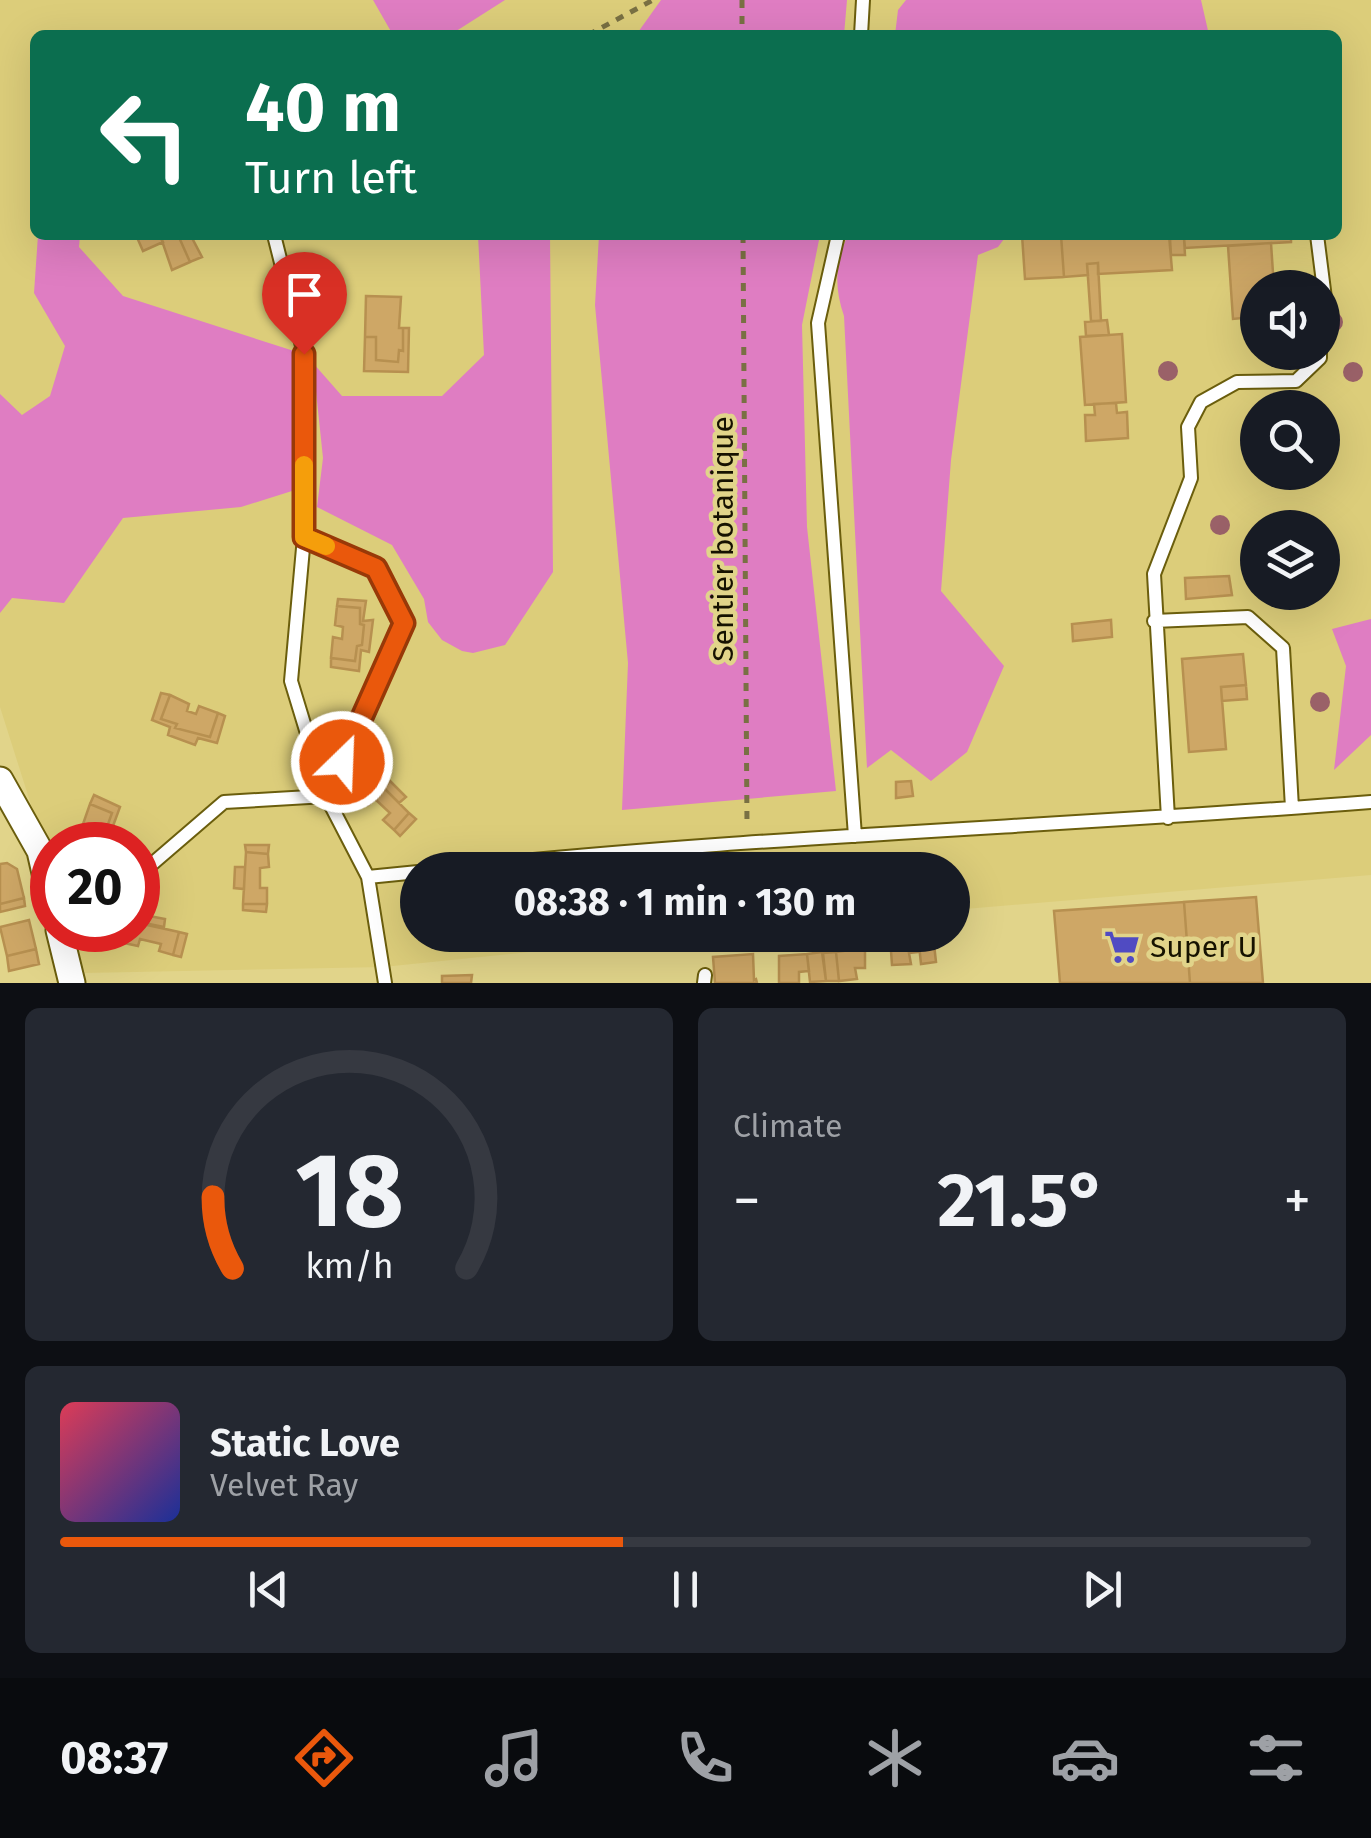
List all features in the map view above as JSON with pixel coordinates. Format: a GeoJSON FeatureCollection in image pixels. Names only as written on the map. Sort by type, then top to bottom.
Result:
{"type":"FeatureCollection","features":[{"type":"Feature","properties":{"kind":"street"},"geometry":{"type":"LineString","coordinates":[[0,780],[30,833]]}},
{"type":"Feature","properties":{"kind":"street"},"geometry":{"type":"LineString","coordinates":[[64,952],[72,983]]}},
{"type":"Feature","properties":{"kind":"lane"},"geometry":{"type":"LineString","coordinates":[[861,30],[863,0]]}},
{"type":"Feature","properties":{"kind":"lane"},"geometry":{"type":"LineString","coordinates":[[275,240],[304,354],[304,537],[291,681],[326,796],[368,877],[385,983]]}},
{"type":"Feature","properties":{"kind":"lane"},"geometry":{"type":"LineString","coordinates":[[837,240],[818,323],[855,836]]}},
{"type":"Feature","properties":{"kind":"lane"},"geometry":{"type":"LineString","coordinates":[[1318,240],[1321,270]]}},
{"type":"Feature","properties":{"kind":"lane"},"geometry":{"type":"LineString","coordinates":[[1168,818],[1154,574],[1191,478],[1188,427],[1202,402],[1237,382],[1296,382],[1306,370]]}},
{"type":"Feature","properties":{"kind":"lane"},"geometry":{"type":"LineString","coordinates":[[304,537],[376,568],[404,623],[326,796]]}},
{"type":"Feature","properties":{"kind":"lane"},"geometry":{"type":"LineString","coordinates":[[1154,620],[1248,617],[1282,648],[1292,808]]}},
{"type":"Feature","properties":{"kind":"lane"},"geometry":{"type":"LineString","coordinates":[[160,857],[224,802],[326,796]]}},
{"type":"Feature","properties":{"kind":"lane"},"geometry":{"type":"LineString","coordinates":[[593,852],[1371,802]]}},
{"type":"Feature","properties":{"kind":"lane"},"geometry":{"type":"LineString","coordinates":[[368,877],[400,874]]}},
{"type":"Feature","properties":{"kind":"path"},"geometry":{"type":"LineString","coordinates":[[597,30],[653,0]]}},
{"type":"Feature","properties":{"kind":"path"},"geometry":{"type":"LineString","coordinates":[[742,0],[742,30]]}},
{"type":"Feature","properties":{"kind":"path","name":"Sentier botanique"},"geometry":{"type":"LineString","coordinates":[[743,240],[748,843]]}},
{"type":"Feature","properties":{"kind":"shaded area"},"geometry":{"type":"Polygon","coordinates":[[[0,0],[1371,0],[1371,875],[970,909],[970,852],[400,852],[400,952],[529,952],[383,967],[85,973],[79,952],[160,952],[160,822],[36,822],[0,707],[0,0]]]}},
{"type":"Feature","properties":{"kind":"shaded area"},"geometry":{"type":"Polygon","coordinates":[[[373,0],[505,0],[458,30],[390,30],[373,0]]]}},
{"type":"Feature","properties":{"kind":"shaded area"},"geometry":{"type":"Polygon","coordinates":[[[661,0],[847,0],[844,30],[640,30],[661,0]]]}},
{"type":"Feature","properties":{"kind":"shaded area"},"geometry":{"type":"Polygon","coordinates":[[[906,0],[1201,0],[1208,30],[896,30],[898,10],[906,0]]]}},
{"type":"Feature","properties":{"kind":"shaded area"},"geometry":{"type":"Polygon","coordinates":[[[38,240],[80,240],[79,247],[123,296],[294,351],[292,491],[241,507],[123,518],[64,603],[12,598],[0,613],[0,394],[22,415],[50,396],[65,346],[34,293],[38,240]]]}},
{"type":"Feature","properties":{"kind":"shaded area"},"geometry":{"type":"Polygon","coordinates":[[[478,240],[550,240],[553,572],[505,645],[473,653],[442,640],[428,622],[424,599],[392,545],[317,507],[323,458],[313,363],[342,396],[442,396],[484,355],[478,240]]]}},
{"type":"Feature","properties":{"kind":"shaded area"},"geometry":{"type":"Polygon","coordinates":[[[599,240],[819,240],[802,325],[807,527],[836,791],[622,810],[628,663],[595,305],[599,240]]]}},
{"type":"Feature","properties":{"kind":"shaded area"},"geometry":{"type":"Polygon","coordinates":[[[846,240],[1003,240],[998,247],[978,255],[951,460],[941,591],[1004,666],[967,752],[931,781],[891,750],[867,768],[844,316],[837,285],[846,240]]]}},
{"type":"Feature","properties":{"kind":"shaded area"},"geometry":{"type":"Polygon","coordinates":[[[1371,619],[1371,735],[1334,770],[1346,666],[1332,629],[1371,619]]]}},
{"type":"Feature","properties":{"kind":"building"},"geometry":{"type":"Polygon","coordinates":[[[138,240],[162,240],[163,242],[143,251],[138,240]]]}},
{"type":"Feature","properties":{"kind":"building"},"geometry":{"type":"Polygon","coordinates":[[[162,240],[180,240],[190,262],[172,270],[162,240]]]}},
{"type":"Feature","properties":{"kind":"building"},"geometry":{"type":"Polygon","coordinates":[[[180,240],[193,240],[202,257],[190,262],[180,240]]]}},
{"type":"Feature","properties":{"kind":"building"},"geometry":{"type":"Polygon","coordinates":[[[1022,240],[1061,240],[1064,277],[1025,279],[1022,240]]]}},
{"type":"Feature","properties":{"kind":"building"},"geometry":{"type":"Polygon","coordinates":[[[1061,240],[1169,240],[1172,270],[1098,274],[1098,263],[1087,264],[1088,275],[1064,277],[1061,240]]]}},
{"type":"Feature","properties":{"kind":"building"},"geometry":{"type":"Polygon","coordinates":[[[1170,240],[1184,240],[1185,255],[1171,255],[1170,240]]]}},
{"type":"Feature","properties":{"kind":"building"},"geometry":{"type":"Polygon","coordinates":[[[1184,240],[1291,240],[1291,242],[1185,248],[1184,240]]]}},
{"type":"Feature","properties":{"kind":"building"},"geometry":{"type":"Polygon","coordinates":[[[1271,243],[1273,270],[1240,270],[1240,318],[1233,319],[1228,246],[1271,243]]]}},
{"type":"Feature","properties":{"kind":"building"},"geometry":{"type":"Polygon","coordinates":[[[1098,263],[1101,321],[1091,321],[1087,264],[1098,263]]]}},
{"type":"Feature","properties":{"kind":"building"},"geometry":{"type":"Polygon","coordinates":[[[366,296],[401,297],[399,328],[403,328],[403,351],[399,350],[398,362],[376,360],[376,337],[365,337],[366,296]]]}},
{"type":"Feature","properties":{"kind":"building"},"geometry":{"type":"Polygon","coordinates":[[[1107,320],[1109,335],[1086,336],[1085,322],[1107,320]]]}},
{"type":"Feature","properties":{"kind":"building"},"geometry":{"type":"Polygon","coordinates":[[[403,328],[409,328],[408,372],[364,371],[365,337],[376,337],[376,360],[398,362],[399,350],[403,351],[403,328]]]}},
{"type":"Feature","properties":{"kind":"building"},"geometry":{"type":"Polygon","coordinates":[[[1122,334],[1126,402],[1085,405],[1080,337],[1122,334]]]}},
{"type":"Feature","properties":{"kind":"building"},"geometry":{"type":"Polygon","coordinates":[[[1116,403],[1117,413],[1127,412],[1128,438],[1086,441],[1085,415],[1095,415],[1094,404],[1116,403]]]}},
{"type":"Feature","properties":{"kind":"building"},"geometry":{"type":"Polygon","coordinates":[[[1229,576],[1232,595],[1186,599],[1185,578],[1229,576]]]}},
{"type":"Feature","properties":{"kind":"building"},"geometry":{"type":"Polygon","coordinates":[[[338,599],[366,601],[363,621],[373,620],[369,652],[361,650],[359,671],[331,667],[331,658],[355,661],[357,646],[362,645],[364,625],[360,624],[360,608],[337,606],[338,599]]]}},
{"type":"Feature","properties":{"kind":"building"},"geometry":{"type":"Polygon","coordinates":[[[337,606],[360,608],[360,624],[364,625],[355,661],[331,658],[333,637],[342,639],[343,627],[335,625],[337,606]]]}},
{"type":"Feature","properties":{"kind":"building"},"geometry":{"type":"Polygon","coordinates":[[[1111,620],[1112,637],[1073,641],[1072,624],[1111,620]]]}},
{"type":"Feature","properties":{"kind":"building"},"geometry":{"type":"Polygon","coordinates":[[[1243,654],[1246,685],[1221,687],[1226,749],[1189,752],[1182,659],[1243,654]]]}},
{"type":"Feature","properties":{"kind":"building"},"geometry":{"type":"Polygon","coordinates":[[[1246,685],[1247,699],[1222,701],[1221,687],[1246,685]]]}},
{"type":"Feature","properties":{"kind":"building"},"geometry":{"type":"Polygon","coordinates":[[[161,693],[170,695],[161,719],[177,724],[175,728],[210,737],[218,713],[225,716],[217,743],[198,738],[195,745],[168,735],[170,727],[152,720],[161,693]]]}},
{"type":"Feature","properties":{"kind":"building"},"geometry":{"type":"Polygon","coordinates":[[[170,695],[189,704],[187,711],[196,714],[199,706],[218,713],[210,737],[175,728],[177,724],[161,719],[170,695]]]}},
{"type":"Feature","properties":{"kind":"building"},"geometry":{"type":"Polygon","coordinates":[[[373,777],[409,813],[394,830],[383,820],[390,813],[375,799],[368,805],[357,794],[373,777]]]}},
{"type":"Feature","properties":{"kind":"building"},"geometry":{"type":"Polygon","coordinates":[[[390,781],[406,797],[399,803],[384,788],[390,781]]]}},
{"type":"Feature","properties":{"kind":"building"},"geometry":{"type":"Polygon","coordinates":[[[911,781],[913,796],[896,798],[896,782],[911,781]]]}},
{"type":"Feature","properties":{"kind":"building"},"geometry":{"type":"Polygon","coordinates":[[[94,795],[120,807],[114,822],[109,822],[112,813],[90,804],[94,795]]]}},
{"type":"Feature","properties":{"kind":"building"},"geometry":{"type":"Polygon","coordinates":[[[90,804],[112,813],[109,822],[84,822],[90,804]]]}},
{"type":"Feature","properties":{"kind":"building"},"geometry":{"type":"Polygon","coordinates":[[[409,813],[416,819],[400,836],[394,830],[409,813]]]}},
{"type":"Feature","properties":{"kind":"building"},"geometry":{"type":"Polygon","coordinates":[[[245,845],[269,845],[268,854],[246,852],[245,845]]]}},
{"type":"Feature","properties":{"kind":"building"},"geometry":{"type":"Polygon","coordinates":[[[246,852],[268,854],[269,867],[260,868],[260,888],[267,888],[267,904],[243,904],[246,852]]]}},
{"type":"Feature","properties":{"kind":"building"},"geometry":{"type":"Polygon","coordinates":[[[0,864],[17,869],[24,898],[0,904],[0,864]]]}},
{"type":"Feature","properties":{"kind":"building"},"geometry":{"type":"Polygon","coordinates":[[[235,867],[245,867],[244,889],[234,888],[235,867]]]}},
{"type":"Feature","properties":{"kind":"building"},"geometry":{"type":"Polygon","coordinates":[[[1256,897],[1263,983],[1190,983],[1184,902],[1256,897]]]}},
{"type":"Feature","properties":{"kind":"building"},"geometry":{"type":"Polygon","coordinates":[[[24,898],[25,906],[0,912],[0,904],[24,898]]]}},
{"type":"Feature","properties":{"kind":"building","name":"Super U"},"geometry":{"type":"Polygon","coordinates":[[[1184,902],[1190,983],[1060,983],[1054,911],[1184,902]]]}},
{"type":"Feature","properties":{"kind":"building"},"geometry":{"type":"Polygon","coordinates":[[[243,904],[267,904],[266,912],[243,910],[243,904]]]}},
{"type":"Feature","properties":{"kind":"building"},"geometry":{"type":"Polygon","coordinates":[[[29,920],[30,950],[7,956],[0,927],[29,920]]]}},
{"type":"Feature","properties":{"kind":"building"},"geometry":{"type":"Polygon","coordinates":[[[160,928],[179,932],[173,955],[160,951],[160,928]]]}},
{"type":"Feature","properties":{"kind":"building"},"geometry":{"type":"Polygon","coordinates":[[[179,932],[187,934],[181,957],[173,955],[179,932]]]}},
{"type":"Feature","properties":{"kind":"building"},"geometry":{"type":"Polygon","coordinates":[[[37,952],[39,964],[9,971],[7,956],[37,952]]]}},
{"type":"Feature","properties":{"kind":"building"},"geometry":{"type":"Polygon","coordinates":[[[822,952],[826,981],[810,982],[807,954],[822,952]]]}},
{"type":"Feature","properties":{"kind":"building"},"geometry":{"type":"Polygon","coordinates":[[[836,952],[865,952],[865,968],[855,968],[857,979],[839,981],[836,952]]]}},
{"type":"Feature","properties":{"kind":"building"},"geometry":{"type":"Polygon","coordinates":[[[836,952],[839,981],[826,981],[823,953],[836,952]]]}},
{"type":"Feature","properties":{"kind":"building"},"geometry":{"type":"Polygon","coordinates":[[[891,952],[919,952],[909,953],[911,964],[892,965],[891,952]]]}},
{"type":"Feature","properties":{"kind":"building"},"geometry":{"type":"Polygon","coordinates":[[[920,952],[935,952],[936,962],[921,964],[920,952]]]}},
{"type":"Feature","properties":{"kind":"building"},"geometry":{"type":"Polygon","coordinates":[[[753,954],[757,983],[715,983],[713,957],[753,954]]]}},
{"type":"Feature","properties":{"kind":"building"},"geometry":{"type":"Polygon","coordinates":[[[807,954],[809,971],[799,972],[799,983],[779,983],[779,956],[807,954]]]}},
{"type":"Feature","properties":{"kind":"building"},"geometry":{"type":"Polygon","coordinates":[[[472,975],[471,983],[442,983],[442,976],[472,975]]]}},
{"type":"Feature","properties":{"kind":"slow traffic"},"geometry":{"type":"LineString","coordinates":[[304,465],[304,537],[326,546]]}},
{"type":"Feature","properties":{"kind":"place","name":"Super U"},"geometry":{"type":"Point","coordinates":[1122,947]}},
{"type":"Feature","properties":{"kind":"route"},"geometry":{"type":"LineString","coordinates":[[304,354],[304,537],[376,568],[404,623],[342,762]]}}]}
